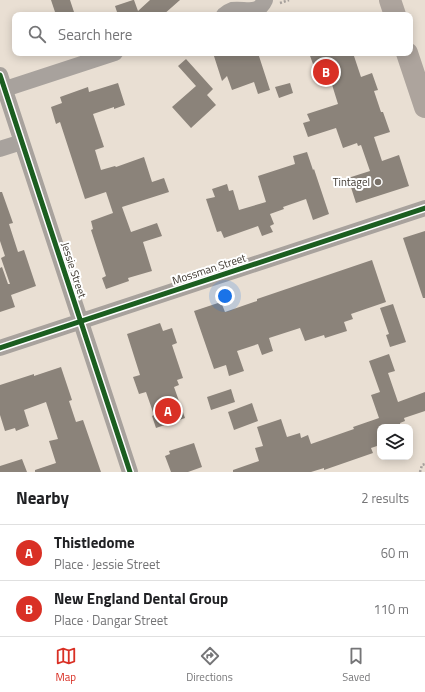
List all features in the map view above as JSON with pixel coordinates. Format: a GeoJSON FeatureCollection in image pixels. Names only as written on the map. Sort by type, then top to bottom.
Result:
{"type":"FeatureCollection","features":[{"type":"Feature","properties":{"kind":"main road"},"geometry":{"type":"LineString","coordinates":[[390,0],[394,12]]}},
{"type":"Feature","properties":{"kind":"main road"},"geometry":{"type":"LineString","coordinates":[[408,56],[425,107]]}},
{"type":"Feature","properties":{"kind":"street"},"geometry":{"type":"LineString","coordinates":[[229,8],[254,10],[260,8],[264,4],[265,0]]}},
{"type":"Feature","properties":{"kind":"street"},"geometry":{"type":"LineString","coordinates":[[2,82],[103,56]]}},
{"type":"Feature","properties":{"kind":"street","name":"Jessie Street"},"geometry":{"type":"LineString","coordinates":[[2,82],[130,472]]}},
{"type":"Feature","properties":{"kind":"street"},"geometry":{"type":"LineString","coordinates":[[0,149],[22,142]]}},
{"type":"Feature","properties":{"kind":"street","name":"Mossman Street"},"geometry":{"type":"LineString","coordinates":[[0,348],[425,208]]}},
{"type":"Feature","properties":{"kind":"path"},"geometry":{"type":"LineString","coordinates":[[420,472],[422,465],[425,464]]}},
{"type":"Feature","properties":{"kind":"building"},"geometry":{"type":"Polygon","coordinates":[[[51,0],[70,0],[74,12],[55,12],[51,0]]]}},
{"type":"Feature","properties":{"kind":"building"},"geometry":{"type":"Polygon","coordinates":[[[134,0],[138,11],[150,0],[180,0],[166,12],[117,12],[115,6],[134,0]]]}},
{"type":"Feature","properties":{"kind":"building"},"geometry":{"type":"Polygon","coordinates":[[[214,56],[259,56],[270,90],[258,94],[254,82],[232,90],[227,76],[222,81],[214,56]]]}},
{"type":"Feature","properties":{"kind":"building"},"geometry":{"type":"Polygon","coordinates":[[[310,56],[354,56],[361,77],[372,73],[378,90],[374,91],[390,132],[374,137],[382,161],[399,155],[409,186],[356,203],[348,178],[370,171],[361,145],[358,146],[357,143],[343,148],[336,128],[308,137],[303,123],[310,121],[307,114],[338,104],[329,75],[318,78],[310,56]]]}},
{"type":"Feature","properties":{"kind":"building"},"geometry":{"type":"Polygon","coordinates":[[[186,59],[213,89],[207,95],[216,105],[191,128],[172,107],[196,86],[178,66],[186,59]]]}},
{"type":"Feature","properties":{"kind":"building"},"geometry":{"type":"Polygon","coordinates":[[[118,83],[125,105],[93,114],[104,147],[95,150],[101,170],[116,167],[144,157],[152,182],[164,178],[169,192],[122,207],[131,232],[157,223],[162,236],[143,242],[152,271],[128,278],[129,281],[106,289],[102,278],[106,276],[91,230],[93,229],[91,221],[113,213],[106,192],[85,199],[60,122],[56,124],[51,107],[62,103],[60,97],[88,87],[89,92],[118,83]]]}},
{"type":"Feature","properties":{"kind":"building"},"geometry":{"type":"Polygon","coordinates":[[[290,83],[293,93],[279,98],[275,87],[290,83]]]}},
{"type":"Feature","properties":{"kind":"building"},"geometry":{"type":"Polygon","coordinates":[[[307,152],[329,214],[313,220],[306,199],[283,207],[284,209],[270,214],[274,224],[270,226],[273,232],[262,236],[258,226],[224,238],[221,231],[217,232],[206,199],[215,197],[212,189],[227,184],[229,191],[233,190],[239,210],[266,202],[258,176],[295,164],[293,156],[307,152]]]}},
{"type":"Feature","properties":{"kind":"building"},"geometry":{"type":"Polygon","coordinates":[[[0,192],[2,192],[13,223],[9,224],[18,252],[24,250],[36,286],[11,295],[15,307],[0,312],[0,268],[2,267],[8,284],[10,284],[1,258],[5,256],[0,241],[0,192]]]}},
{"type":"Feature","properties":{"kind":"building"},"geometry":{"type":"Polygon","coordinates":[[[425,231],[425,298],[423,298],[403,238],[425,231]]]}},
{"type":"Feature","properties":{"kind":"building"},"geometry":{"type":"Polygon","coordinates":[[[372,260],[386,302],[351,314],[353,319],[344,322],[347,331],[325,338],[324,335],[305,341],[300,328],[269,338],[273,351],[262,355],[258,344],[237,351],[244,371],[229,376],[226,365],[214,369],[194,311],[221,302],[225,312],[257,301],[257,299],[372,260]]]}},
{"type":"Feature","properties":{"kind":"building"},"geometry":{"type":"Polygon","coordinates":[[[393,304],[406,342],[390,347],[386,335],[389,334],[380,308],[393,304]]]}},
{"type":"Feature","properties":{"kind":"building"},"geometry":{"type":"Polygon","coordinates":[[[160,323],[163,331],[172,328],[177,343],[172,345],[183,378],[177,380],[179,385],[174,387],[185,418],[156,428],[152,416],[154,415],[146,392],[139,394],[133,377],[140,375],[127,334],[160,323]]]}},
{"type":"Feature","properties":{"kind":"building"},"geometry":{"type":"Polygon","coordinates":[[[389,354],[395,371],[388,373],[398,402],[425,392],[425,411],[404,418],[405,421],[400,424],[377,424],[377,446],[371,448],[373,453],[324,470],[324,468],[311,472],[233,472],[233,470],[259,461],[255,448],[263,446],[257,427],[281,419],[287,437],[300,433],[301,438],[308,435],[311,444],[354,429],[353,427],[379,418],[371,395],[380,392],[369,361],[389,354]]]}},
{"type":"Feature","properties":{"kind":"building"},"geometry":{"type":"Polygon","coordinates":[[[61,367],[72,400],[69,401],[76,422],[83,420],[101,472],[35,472],[35,470],[56,463],[49,441],[58,439],[46,402],[24,410],[29,426],[16,431],[15,428],[5,431],[0,415],[0,385],[61,367]]]}},
{"type":"Feature","properties":{"kind":"building"},"geometry":{"type":"Polygon","coordinates":[[[231,389],[235,402],[211,410],[207,397],[231,389]]]}},
{"type":"Feature","properties":{"kind":"building"},"geometry":{"type":"Polygon","coordinates":[[[252,403],[258,421],[234,430],[228,412],[252,403]]]}},
{"type":"Feature","properties":{"kind":"building"},"geometry":{"type":"Polygon","coordinates":[[[194,443],[202,467],[188,472],[171,472],[165,456],[170,454],[169,451],[194,443]]]}},
{"type":"Feature","properties":{"kind":"building"},"geometry":{"type":"Polygon","coordinates":[[[22,459],[27,472],[0,472],[0,466],[22,459]]]}},
{"type":"Feature","properties":{"kind":"cycle path"},"geometry":{"type":"LineString","coordinates":[[0,75],[130,472]]}},
{"type":"Feature","properties":{"kind":"cycle path"},"geometry":{"type":"LineString","coordinates":[[0,348],[425,208]]}},
{"type":"Feature","properties":{"kind":"place","name":"New England Dental Group"},"geometry":{"type":"Point","coordinates":[326,72]}},
{"type":"Feature","properties":{"kind":"place","name":"Tintagel"},"geometry":{"type":"Point","coordinates":[378,182]}},
{"type":"Feature","properties":{"kind":"place","name":"Thistledome"},"geometry":{"type":"Point","coordinates":[168,411]}}]}
